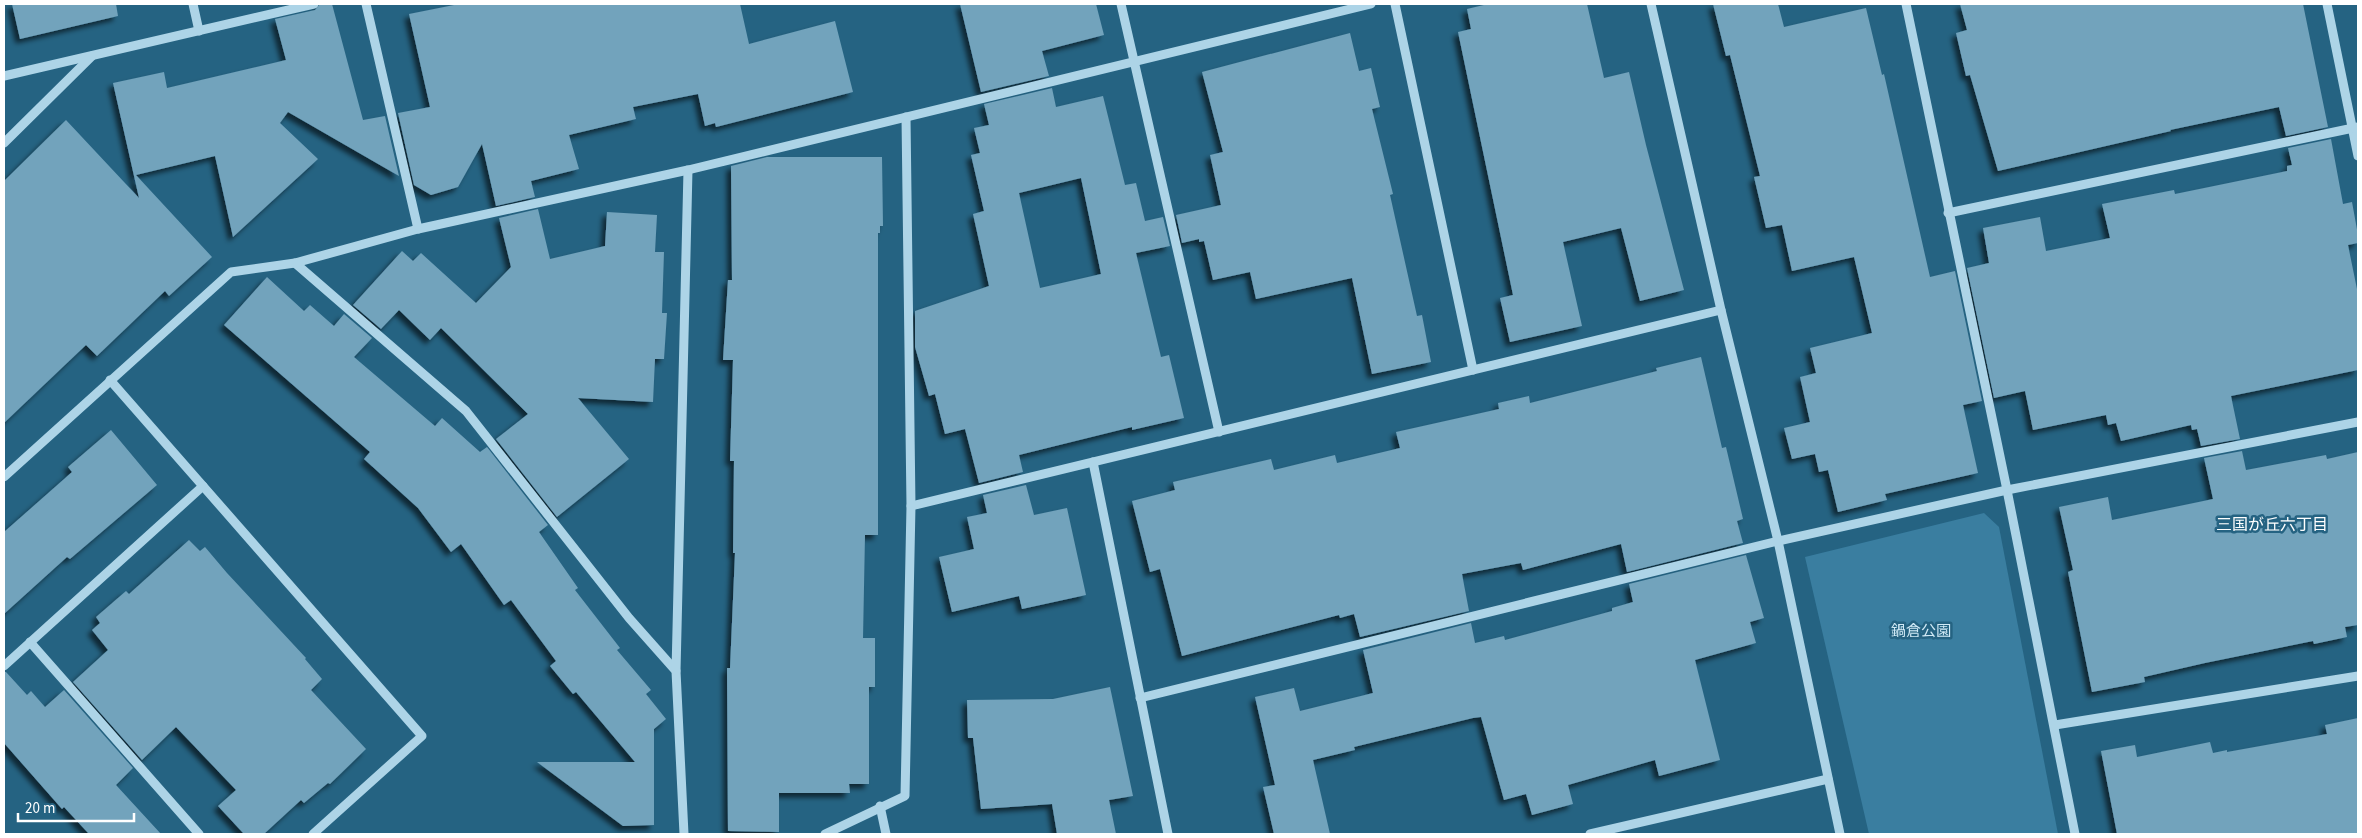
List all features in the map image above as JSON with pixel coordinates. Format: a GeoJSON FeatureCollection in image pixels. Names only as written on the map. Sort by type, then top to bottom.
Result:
{"type":"FeatureCollection","features":[{"type":"Feature","properties":{"kind":"street"},"geometry":{"type":"LineString","coordinates":[[193,4],[199,31]]}},
{"type":"Feature","properties":{"kind":"street"},"geometry":{"type":"LineString","coordinates":[[4,76],[314,4]]}},
{"type":"Feature","properties":{"kind":"street"},"geometry":{"type":"LineString","coordinates":[[366,4],[418,229]]}},
{"type":"Feature","properties":{"kind":"street"},"geometry":{"type":"LineString","coordinates":[[1121,4],[1219,432]]}},
{"type":"Feature","properties":{"kind":"street"},"geometry":{"type":"LineString","coordinates":[[4,477],[231,272],[294,263],[418,229],[688,170],[1371,4]]}},
{"type":"Feature","properties":{"kind":"street"},"geometry":{"type":"LineString","coordinates":[[1395,4],[1473,370]]}},
{"type":"Feature","properties":{"kind":"street"},"geometry":{"type":"LineString","coordinates":[[1651,4],[1721,310],[1778,541],[1840,834]]}},
{"type":"Feature","properties":{"kind":"street"},"geometry":{"type":"LineString","coordinates":[[1906,4],[2055,725],[2075,834]]}},
{"type":"Feature","properties":{"kind":"street"},"geometry":{"type":"LineString","coordinates":[[2327,4],[2355,127],[2358,156]]}},
{"type":"Feature","properties":{"kind":"street"},"geometry":{"type":"LineString","coordinates":[[4,143],[92,56]]}},
{"type":"Feature","properties":{"kind":"street"},"geometry":{"type":"LineString","coordinates":[[824,834],[880,806],[905,796],[911,506],[906,118]]}},
{"type":"Feature","properties":{"kind":"street"},"geometry":{"type":"LineString","coordinates":[[1948,213],[2355,127]]}},
{"type":"Feature","properties":{"kind":"street"},"geometry":{"type":"LineString","coordinates":[[684,834],[676,671],[688,170]]}},
{"type":"Feature","properties":{"kind":"street"},"geometry":{"type":"LineString","coordinates":[[294,263],[466,411],[628,618],[676,671]]}},
{"type":"Feature","properties":{"kind":"street"},"geometry":{"type":"LineString","coordinates":[[911,506],[1721,310]]}},
{"type":"Feature","properties":{"kind":"street"},"geometry":{"type":"LineString","coordinates":[[110,380],[422,736],[313,834]]}},
{"type":"Feature","properties":{"kind":"street"},"geometry":{"type":"LineString","coordinates":[[1140,698],[1778,541],[2007,490],[2358,422]]}},
{"type":"Feature","properties":{"kind":"street"},"geometry":{"type":"LineString","coordinates":[[1093,462],[1168,834]]}},
{"type":"Feature","properties":{"kind":"street"},"geometry":{"type":"LineString","coordinates":[[4,666],[202,486]]}},
{"type":"Feature","properties":{"kind":"street"},"geometry":{"type":"LineString","coordinates":[[30,642],[199,834]]}},
{"type":"Feature","properties":{"kind":"street"},"geometry":{"type":"LineString","coordinates":[[2055,725],[2358,676]]}},
{"type":"Feature","properties":{"kind":"street"},"geometry":{"type":"LineString","coordinates":[[1590,834],[1828,779]]}},
{"type":"Feature","properties":{"kind":"street"},"geometry":{"type":"LineString","coordinates":[[880,806],[886,834]]}},
{"type":"Feature","properties":{"kind":"green space","name":"鍋倉公園"},"geometry":{"type":"Polygon","coordinates":[[[1984,513],[1999,527],[2058,834],[1869,834],[1805,557],[1984,513]]]}},
{"type":"Feature","properties":{"kind":"building"},"geometry":{"type":"Polygon","coordinates":[[[12,4],[116,4],[118,16],[20,39],[12,4]]]}},
{"type":"Feature","properties":{"kind":"building"},"geometry":{"type":"Polygon","coordinates":[[[320,4],[332,4],[363,120],[385,116],[399,176],[288,112],[280,123],[318,159],[233,237],[215,156],[136,175],[212,257],[169,296],[165,291],[97,356],[86,345],[4,423],[4,181],[66,120],[139,198],[113,83],[164,72],[167,88],[286,60],[275,19],[315,10],[320,4]]]}},
{"type":"Feature","properties":{"kind":"building"},"geometry":{"type":"Polygon","coordinates":[[[459,4],[740,4],[749,44],[835,21],[853,92],[716,127],[715,123],[705,126],[698,94],[633,107],[636,119],[569,135],[579,169],[531,181],[535,197],[496,206],[482,144],[458,187],[431,195],[414,185],[398,113],[430,107],[409,14],[459,4]]]}},
{"type":"Feature","properties":{"kind":"building"},"geometry":{"type":"Polygon","coordinates":[[[960,4],[1096,4],[1104,35],[1042,51],[1049,76],[981,92],[960,4]]]}},
{"type":"Feature","properties":{"kind":"building"},"geometry":{"type":"Polygon","coordinates":[[[1488,4],[1587,4],[1604,78],[1629,72],[1684,290],[1640,301],[1621,228],[1563,242],[1582,326],[1510,342],[1500,298],[1513,295],[1458,32],[1471,29],[1467,9],[1488,4]]]}},
{"type":"Feature","properties":{"kind":"building"},"geometry":{"type":"Polygon","coordinates":[[[1713,4],[1778,4],[1784,27],[1866,8],[1882,75],[1884,74],[1930,277],[1955,271],[1982,401],[1963,405],[1978,473],[1885,494],[1887,500],[1838,512],[1828,470],[1819,472],[1815,454],[1792,459],[1784,428],[1810,422],[1800,377],[1816,373],[1810,348],[1872,333],[1854,257],[1792,271],[1782,225],[1766,228],[1754,177],[1760,176],[1730,55],[1726,56],[1713,4]]]}},
{"type":"Feature","properties":{"kind":"building"},"geometry":{"type":"Polygon","coordinates":[[[1960,4],[2303,4],[2328,127],[2286,136],[2279,107],[2170,130],[1998,171],[1970,75],[1966,76],[1956,33],[1967,30],[1960,4]]]}},
{"type":"Feature","properties":{"kind":"building"},"geometry":{"type":"Polygon","coordinates":[[[1350,33],[1359,71],[1371,68],[1380,107],[1372,109],[1393,194],[1390,195],[1417,316],[1422,315],[1431,362],[1372,374],[1352,278],[1256,299],[1250,272],[1213,280],[1204,241],[1199,242],[1199,239],[1182,243],[1176,215],[1221,205],[1210,155],[1223,152],[1202,72],[1350,33]]]}},
{"type":"Feature","properties":{"kind":"building"},"geometry":{"type":"Polygon","coordinates":[[[1052,88],[1056,107],[1103,96],[1125,185],[1136,183],[1145,221],[1163,217],[1170,246],[1136,253],[1161,357],[1169,355],[1184,418],[1132,430],[1132,427],[1019,455],[1023,472],[979,483],[965,429],[945,434],[935,394],[929,396],[915,347],[915,311],[989,286],[973,214],[984,211],[971,155],[980,153],[974,128],[989,125],[984,104],[1052,88]],[[1081,178],[1019,193],[1040,288],[1101,274],[1081,178]]]}},
{"type":"Feature","properties":{"kind":"building"},"geometry":{"type":"Polygon","coordinates":[[[2331,139],[2343,204],[2352,202],[2358,235],[2358,243],[2348,245],[2358,294],[2358,370],[2231,396],[2240,439],[2201,446],[2197,429],[2192,430],[2191,425],[2121,441],[2116,423],[2108,425],[2106,415],[2033,430],[2025,391],[1994,398],[1967,268],[1989,263],[1983,228],[2040,217],[2046,251],[2110,238],[2102,204],[2174,190],[2175,194],[2287,171],[2287,166],[2292,165],[2288,148],[2331,139]]]}},
{"type":"Feature","properties":{"kind":"building"},"geometry":{"type":"Polygon","coordinates":[[[767,157],[882,157],[883,226],[880,226],[880,233],[878,233],[878,535],[865,535],[863,638],[875,638],[875,687],[869,687],[869,784],[849,784],[850,793],[779,793],[779,832],[728,831],[727,668],[730,668],[735,553],[733,553],[734,461],[730,461],[733,360],[723,360],[728,280],[732,280],[731,166],[767,157]]]}},
{"type":"Feature","properties":{"kind":"building"},"geometry":{"type":"Polygon","coordinates":[[[538,209],[550,259],[605,246],[607,212],[657,215],[655,252],[664,252],[662,313],[667,313],[664,359],[655,359],[653,402],[578,398],[629,459],[557,517],[496,439],[528,414],[441,328],[430,340],[399,310],[381,329],[353,305],[402,251],[413,261],[421,253],[476,303],[511,267],[499,218],[538,209]]]}},
{"type":"Feature","properties":{"kind":"building"},"geometry":{"type":"Polygon","coordinates":[[[267,277],[304,311],[310,305],[334,326],[344,314],[372,338],[354,357],[435,426],[442,418],[480,452],[487,447],[548,525],[539,532],[578,588],[575,590],[620,648],[617,650],[651,690],[646,694],[666,719],[654,729],[654,825],[623,826],[537,762],[635,762],[576,692],[573,694],[550,666],[556,661],[511,600],[504,605],[461,544],[451,552],[418,508],[364,459],[370,452],[224,325],[267,277]]]}},
{"type":"Feature","properties":{"kind":"building"},"geometry":{"type":"Polygon","coordinates":[[[1701,357],[1722,448],[1726,447],[1743,519],[1737,521],[1743,543],[1627,572],[1621,544],[1523,570],[1521,563],[1462,574],[1469,611],[1360,637],[1354,614],[1340,618],[1339,615],[1182,656],[1160,569],[1150,572],[1132,501],[1175,490],[1173,482],[1271,459],[1274,470],[1335,455],[1337,463],[1400,448],[1396,432],[1499,409],[1498,403],[1529,396],[1530,403],[1657,371],[1656,368],[1701,357]]]}},
{"type":"Feature","properties":{"kind":"building"},"geometry":{"type":"Polygon","coordinates":[[[111,430],[157,485],[70,559],[67,557],[4,614],[4,532],[72,472],[68,467],[111,430]]]}},
{"type":"Feature","properties":{"kind":"building"},"geometry":{"type":"Polygon","coordinates":[[[2242,451],[2246,470],[2326,455],[2327,459],[2358,452],[2358,625],[2345,627],[2347,637],[2314,644],[2313,641],[2205,663],[2144,677],[2145,682],[2092,692],[2068,572],[2073,570],[2059,507],[2108,497],[2112,520],[2213,499],[2204,458],[2242,451]]]}},
{"type":"Feature","properties":{"kind":"building"},"geometry":{"type":"Polygon","coordinates":[[[1026,485],[1034,515],[1067,508],[1086,595],[1022,609],[1019,596],[952,612],[939,557],[974,549],[967,517],[987,513],[983,495],[1026,485]]]}},
{"type":"Feature","properties":{"kind":"building"},"geometry":{"type":"Polygon","coordinates":[[[189,540],[200,551],[205,547],[306,658],[322,679],[311,690],[366,749],[330,784],[328,783],[304,803],[301,800],[264,834],[244,834],[218,806],[236,790],[176,727],[142,760],[73,682],[108,650],[92,630],[100,623],[96,617],[126,591],[129,594],[189,540]]]}},
{"type":"Feature","properties":{"kind":"building"},"geometry":{"type":"Polygon","coordinates":[[[1746,555],[1764,618],[1750,622],[1756,643],[1695,660],[1720,760],[1659,776],[1655,760],[1568,785],[1573,804],[1532,815],[1526,794],[1504,800],[1481,717],[1473,718],[1354,747],[1355,750],[1313,760],[1330,834],[1274,834],[1263,787],[1275,785],[1255,697],[1294,688],[1300,711],[1373,693],[1363,650],[1471,623],[1475,643],[1504,636],[1505,640],[1612,611],[1612,608],[1633,602],[1629,584],[1746,555]]]}},
{"type":"Feature","properties":{"kind":"building"},"geometry":{"type":"Polygon","coordinates":[[[4,672],[27,695],[31,691],[45,707],[64,690],[133,768],[116,785],[161,834],[89,834],[64,807],[62,809],[4,743],[4,672]]]}},
{"type":"Feature","properties":{"kind":"building"},"geometry":{"type":"Polygon","coordinates":[[[1110,687],[1133,796],[1109,800],[1116,834],[1057,834],[1052,804],[981,809],[973,738],[968,738],[967,700],[1053,699],[1110,687]]]}},
{"type":"Feature","properties":{"kind":"building"},"geometry":{"type":"Polygon","coordinates":[[[2358,718],[2358,834],[2117,834],[2101,751],[2135,745],[2137,757],[2210,742],[2213,753],[2227,750],[2227,752],[2327,734],[2325,725],[2358,718]]]}},
{"type":"Feature","properties":{"kind":"district","name":"三国が丘六丁目"},"geometry":{"type":"Point","coordinates":[2272,525]}}]}
